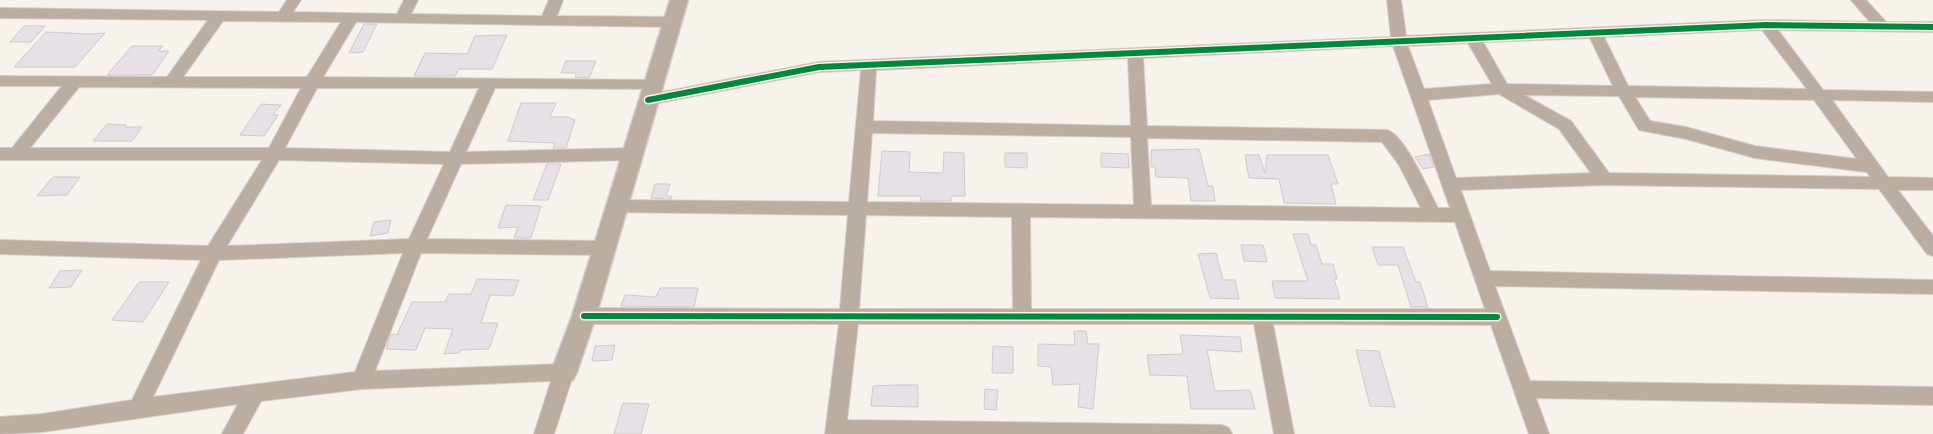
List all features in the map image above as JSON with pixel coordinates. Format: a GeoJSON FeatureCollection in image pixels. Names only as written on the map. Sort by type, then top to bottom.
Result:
{"type":"FeatureCollection","features":[{"type":"Feature","properties":{"kind":"street"},"geometry":{"type":"LineString","coordinates":[[130,15],[143,0]]}},
{"type":"Feature","properties":{"kind":"street"},"geometry":{"type":"LineString","coordinates":[[283,17],[294,0]]}},
{"type":"Feature","properties":{"kind":"street"},"geometry":{"type":"LineString","coordinates":[[401,19],[411,0]]}},
{"type":"Feature","properties":{"kind":"street"},"geometry":{"type":"LineString","coordinates":[[548,19],[556,0]]}},
{"type":"Feature","properties":{"kind":"street"},"geometry":{"type":"LineString","coordinates":[[544,434],[584,316],[679,0]]}},
{"type":"Feature","properties":{"kind":"street"},"geometry":{"type":"LineString","coordinates":[[1394,0],[1399,41],[1540,434]]}},
{"type":"Feature","properties":{"kind":"street"},"geometry":{"type":"LineString","coordinates":[[1858,0],[1882,26]]}},
{"type":"Feature","properties":{"kind":"street"},"geometry":{"type":"LineString","coordinates":[[0,13],[672,22]]}},
{"type":"Feature","properties":{"kind":"street"},"geometry":{"type":"LineString","coordinates":[[170,83],[218,16]]}},
{"type":"Feature","properties":{"kind":"street"},"geometry":{"type":"LineString","coordinates":[[138,408],[212,253],[274,154],[312,82],[350,18]]}},
{"type":"Feature","properties":{"kind":"street"},"geometry":{"type":"LineString","coordinates":[[1766,25],[1822,96],[1883,184],[1933,249]]}},
{"type":"Feature","properties":{"kind":"street"},"geometry":{"type":"LineString","coordinates":[[0,81],[489,84],[650,92],[819,67],[1766,25],[1933,27]]}},
{"type":"Feature","properties":{"kind":"street"},"geometry":{"type":"LineString","coordinates":[[1595,33],[1623,92],[1645,126],[1686,133],[1755,152],[1873,167]]}},
{"type":"Feature","properties":{"kind":"street"},"geometry":{"type":"LineString","coordinates":[[1473,38],[1502,89],[1565,125],[1604,179]]}},
{"type":"Feature","properties":{"kind":"street"},"geometry":{"type":"LineString","coordinates":[[1135,53],[1143,212]]}},
{"type":"Feature","properties":{"kind":"street"},"geometry":{"type":"LineString","coordinates":[[869,65],[849,317],[836,431],[1222,434]]}},
{"type":"Feature","properties":{"kind":"street"},"geometry":{"type":"LineString","coordinates":[[8,154],[74,82]]}},
{"type":"Feature","properties":{"kind":"street"},"geometry":{"type":"LineString","coordinates":[[362,380],[415,246],[489,84]]}},
{"type":"Feature","properties":{"kind":"street"},"geometry":{"type":"LineString","coordinates":[[1418,95],[1502,89],[1933,97]]}},
{"type":"Feature","properties":{"kind":"street"},"geometry":{"type":"LineString","coordinates":[[864,127],[1387,136],[1406,162],[1432,215]]}},
{"type":"Feature","properties":{"kind":"street"},"geometry":{"type":"LineString","coordinates":[[8,154],[274,154],[456,158],[632,154]]}},
{"type":"Feature","properties":{"kind":"street"},"geometry":{"type":"LineString","coordinates":[[1450,184],[1604,179],[1933,184]]}},
{"type":"Feature","properties":{"kind":"street"},"geometry":{"type":"LineString","coordinates":[[616,206],[1461,215]]}},
{"type":"Feature","properties":{"kind":"street"},"geometry":{"type":"LineString","coordinates":[[1021,210],[1022,316]]}},
{"type":"Feature","properties":{"kind":"street"},"geometry":{"type":"LineString","coordinates":[[0,247],[212,253],[415,246],[603,248]]}},
{"type":"Feature","properties":{"kind":"street"},"geometry":{"type":"LineString","coordinates":[[1483,278],[1933,287]]}},
{"type":"Feature","properties":{"kind":"street"},"geometry":{"type":"LineString","coordinates":[[584,316],[1497,317]]}},
{"type":"Feature","properties":{"kind":"street"},"geometry":{"type":"LineString","coordinates":[[1262,317],[1284,434]]}},
{"type":"Feature","properties":{"kind":"street"},"geometry":{"type":"LineString","coordinates":[[0,426],[42,423],[138,408],[362,380],[564,372]]}},
{"type":"Feature","properties":{"kind":"street"},"geometry":{"type":"LineString","coordinates":[[1523,389],[1933,396]]}},
{"type":"Feature","properties":{"kind":"street"},"geometry":{"type":"LineString","coordinates":[[232,434],[255,394]]}},
{"type":"Feature","properties":{"kind":"building"},"geometry":{"type":"Polygon","coordinates":[[[364,24],[377,24],[363,52],[349,53],[364,24]]]}},
{"type":"Feature","properties":{"kind":"building"},"geometry":{"type":"Polygon","coordinates":[[[24,26],[45,26],[31,42],[10,42],[24,26]]]}},
{"type":"Feature","properties":{"kind":"building"},"geometry":{"type":"Polygon","coordinates":[[[46,32],[105,33],[75,67],[14,67],[46,32]]]}},
{"type":"Feature","properties":{"kind":"building"},"geometry":{"type":"Polygon","coordinates":[[[507,35],[492,69],[459,69],[455,76],[414,76],[425,53],[467,54],[475,36],[507,35]]]}},
{"type":"Feature","properties":{"kind":"building"},"geometry":{"type":"Polygon","coordinates":[[[132,46],[163,46],[158,51],[169,51],[152,75],[107,75],[132,46]]]}},
{"type":"Feature","properties":{"kind":"building"},"geometry":{"type":"Polygon","coordinates":[[[566,61],[596,61],[589,78],[575,77],[576,73],[561,73],[566,61]]]}},
{"type":"Feature","properties":{"kind":"building"},"geometry":{"type":"Polygon","coordinates":[[[521,103],[556,103],[550,117],[568,117],[575,120],[566,148],[553,148],[555,143],[508,141],[521,103]]]}},
{"type":"Feature","properties":{"kind":"building"},"geometry":{"type":"Polygon","coordinates":[[[261,104],[281,105],[273,115],[278,115],[264,136],[240,135],[261,104]]]}},
{"type":"Feature","properties":{"kind":"building"},"geometry":{"type":"Polygon","coordinates":[[[107,124],[142,127],[132,141],[93,141],[107,124]]]}},
{"type":"Feature","properties":{"kind":"building"},"geometry":{"type":"Polygon","coordinates":[[[1199,149],[1208,186],[1213,186],[1215,201],[1191,201],[1188,178],[1156,177],[1155,167],[1151,167],[1151,150],[1199,149]]]}},
{"type":"Feature","properties":{"kind":"building"},"geometry":{"type":"Polygon","coordinates":[[[882,151],[910,152],[909,172],[943,173],[944,152],[964,153],[965,196],[951,196],[951,201],[920,201],[921,196],[878,196],[882,151]]]}},
{"type":"Feature","properties":{"kind":"building"},"geometry":{"type":"Polygon","coordinates":[[[1005,153],[1027,153],[1027,168],[1005,167],[1005,153]]]}},
{"type":"Feature","properties":{"kind":"building"},"geometry":{"type":"Polygon","coordinates":[[[1101,153],[1128,154],[1129,168],[1101,167],[1101,153]]]}},
{"type":"Feature","properties":{"kind":"building"},"geometry":{"type":"Polygon","coordinates":[[[1429,154],[1434,167],[1423,169],[1415,157],[1429,154]]]}},
{"type":"Feature","properties":{"kind":"building"},"geometry":{"type":"Polygon","coordinates":[[[1245,155],[1259,155],[1265,173],[1267,155],[1328,155],[1338,184],[1331,184],[1336,204],[1284,203],[1279,179],[1249,178],[1245,155]]]}},
{"type":"Feature","properties":{"kind":"building"},"geometry":{"type":"Polygon","coordinates":[[[547,164],[561,164],[548,200],[533,200],[547,164]]]}},
{"type":"Feature","properties":{"kind":"building"},"geometry":{"type":"Polygon","coordinates":[[[53,177],[80,177],[67,195],[37,196],[53,177]]]}},
{"type":"Feature","properties":{"kind":"building"},"geometry":{"type":"Polygon","coordinates":[[[655,184],[670,184],[666,196],[672,196],[671,199],[651,198],[655,184]]]}},
{"type":"Feature","properties":{"kind":"building"},"geometry":{"type":"Polygon","coordinates":[[[506,205],[541,206],[531,238],[514,238],[518,227],[498,228],[506,205]]]}},
{"type":"Feature","properties":{"kind":"building"},"geometry":{"type":"Polygon","coordinates":[[[391,220],[388,233],[370,236],[374,222],[391,220]]]}},
{"type":"Feature","properties":{"kind":"building"},"geometry":{"type":"Polygon","coordinates":[[[1293,234],[1308,234],[1311,245],[1316,245],[1322,264],[1333,264],[1337,279],[1334,279],[1340,299],[1275,298],[1272,281],[1308,281],[1293,234]]]}},
{"type":"Feature","properties":{"kind":"building"},"geometry":{"type":"Polygon","coordinates":[[[1241,245],[1263,245],[1267,262],[1244,261],[1241,245]]]}},
{"type":"Feature","properties":{"kind":"building"},"geometry":{"type":"Polygon","coordinates":[[[1372,247],[1403,247],[1416,282],[1420,282],[1428,307],[1411,307],[1398,265],[1378,265],[1372,247]]]}},
{"type":"Feature","properties":{"kind":"building"},"geometry":{"type":"Polygon","coordinates":[[[1216,253],[1223,280],[1235,280],[1239,299],[1210,298],[1198,254],[1216,253]]]}},
{"type":"Feature","properties":{"kind":"building"},"geometry":{"type":"Polygon","coordinates":[[[82,270],[71,287],[49,288],[60,271],[82,270]]]}},
{"type":"Feature","properties":{"kind":"building"},"geometry":{"type":"Polygon","coordinates":[[[477,279],[519,280],[513,296],[490,295],[481,323],[498,323],[489,349],[461,350],[459,353],[444,354],[453,329],[425,328],[416,350],[386,349],[391,334],[397,335],[412,302],[445,302],[449,294],[471,294],[477,279]]]}},
{"type":"Feature","properties":{"kind":"building"},"geometry":{"type":"Polygon","coordinates":[[[139,282],[169,282],[143,322],[112,320],[139,282]]]}},
{"type":"Feature","properties":{"kind":"building"},"geometry":{"type":"Polygon","coordinates":[[[660,288],[698,288],[694,307],[621,306],[625,295],[656,297],[660,288]]]}},
{"type":"Feature","properties":{"kind":"building"},"geometry":{"type":"Polygon","coordinates":[[[1074,331],[1086,331],[1088,344],[1099,344],[1093,409],[1078,407],[1080,384],[1053,385],[1051,367],[1038,366],[1038,344],[1075,345],[1074,331]]]}},
{"type":"Feature","properties":{"kind":"building"},"geometry":{"type":"Polygon","coordinates":[[[1180,335],[1240,337],[1242,352],[1207,350],[1215,391],[1250,390],[1255,409],[1191,409],[1187,376],[1150,375],[1147,355],[1183,354],[1180,335]]]}},
{"type":"Feature","properties":{"kind":"building"},"geometry":{"type":"Polygon","coordinates":[[[615,345],[612,360],[592,361],[595,346],[615,345]]]}},
{"type":"Feature","properties":{"kind":"building"},"geometry":{"type":"Polygon","coordinates":[[[993,346],[1013,347],[1013,373],[992,373],[993,346]]]}},
{"type":"Feature","properties":{"kind":"building"},"geometry":{"type":"Polygon","coordinates":[[[1356,350],[1379,351],[1395,407],[1370,406],[1356,350]]]}},
{"type":"Feature","properties":{"kind":"building"},"geometry":{"type":"Polygon","coordinates":[[[918,385],[918,407],[871,406],[873,386],[918,385]]]}},
{"type":"Feature","properties":{"kind":"building"},"geometry":{"type":"Polygon","coordinates":[[[985,389],[998,390],[996,410],[984,409],[985,389]]]}},
{"type":"Feature","properties":{"kind":"building"},"geometry":{"type":"Polygon","coordinates":[[[623,403],[649,404],[641,434],[614,434],[623,403]]]}},
{"type":"Feature","properties":{"kind":"cycle path"},"geometry":{"type":"LineString","coordinates":[[648,100],[819,67],[1766,25],[1933,27]]}},
{"type":"Feature","properties":{"kind":"cycle path"},"geometry":{"type":"LineString","coordinates":[[584,316],[1497,317]]}}]}
